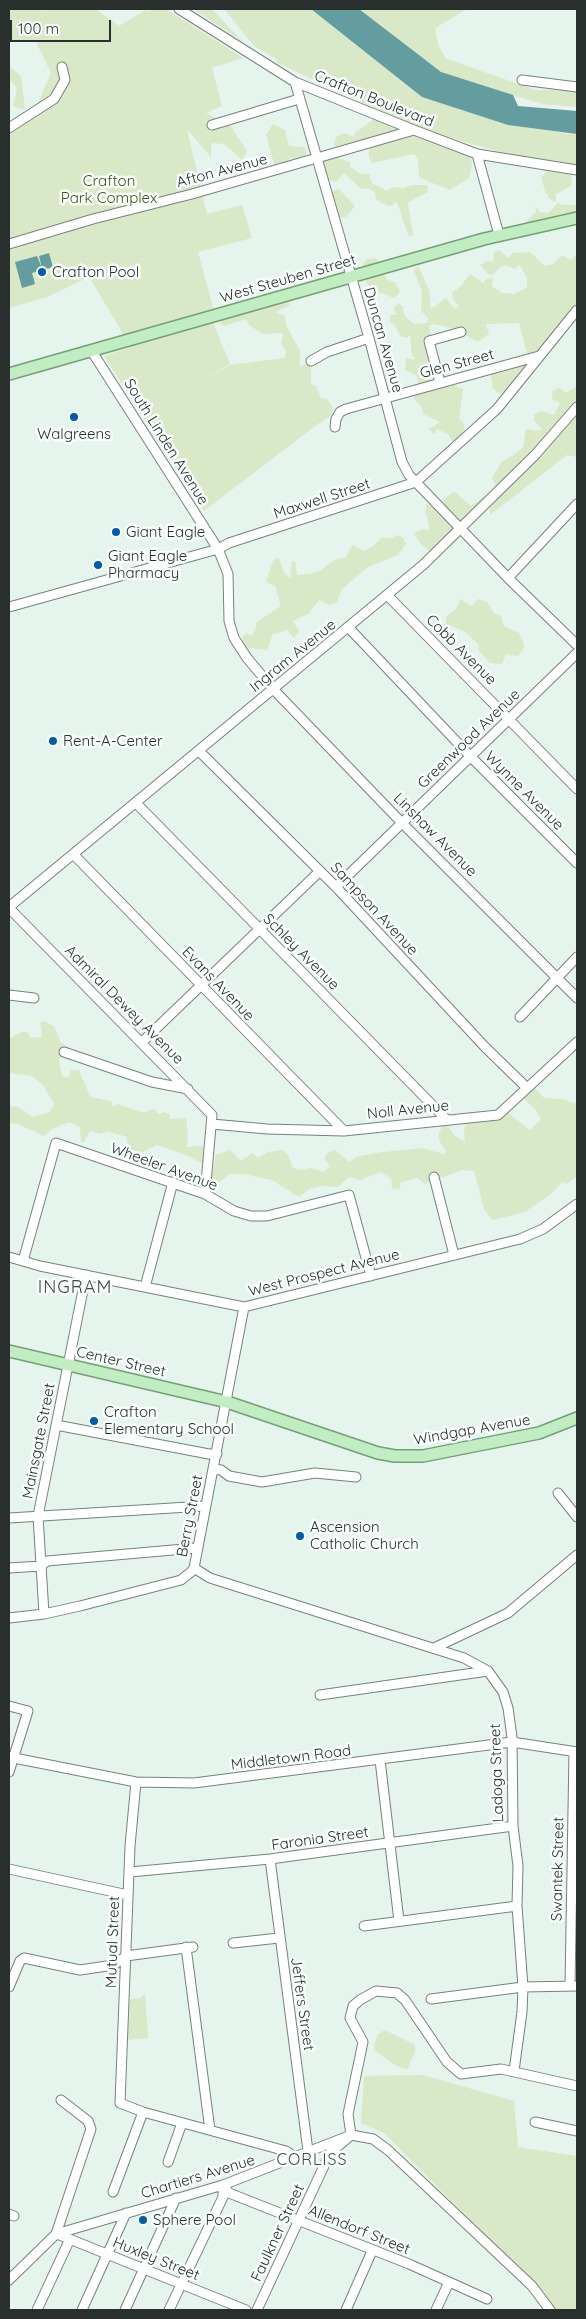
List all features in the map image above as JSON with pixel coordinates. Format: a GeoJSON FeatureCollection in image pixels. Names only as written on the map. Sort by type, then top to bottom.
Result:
{"type":"FeatureCollection","features":[{"type":"Feature","properties":{"kind":"main road","name":"West Steuben Street"},"geometry":{"type":"LineString","coordinates":[[9,374],[499,235],[577,218]]}},
{"type":"Feature","properties":{"kind":"main road","name":"Center Street"},"geometry":{"type":"LineString","coordinates":[[9,1351],[227,1402]]}},
{"type":"Feature","properties":{"kind":"main road","name":"Windgap Avenue"},"geometry":{"type":"LineString","coordinates":[[227,1402],[378,1453],[396,1456],[423,1456],[539,1433],[577,1418]]}},
{"type":"Feature","properties":{"kind":"street","name":"Crafton Boulevard"},"geometry":{"type":"LineString","coordinates":[[179,9],[295,82],[477,154],[577,170]]}},
{"type":"Feature","properties":{"kind":"street"},"geometry":{"type":"LineString","coordinates":[[9,128],[54,99],[65,80],[62,67]]}},
{"type":"Feature","properties":{"kind":"street"},"geometry":{"type":"LineString","coordinates":[[522,80],[577,87]]}},
{"type":"Feature","properties":{"kind":"street","name":"Duncan Avenue"},"geometry":{"type":"LineString","coordinates":[[295,82],[369,338],[402,462],[416,482],[508,578],[577,645]]}},
{"type":"Feature","properties":{"kind":"street"},"geometry":{"type":"LineString","coordinates":[[212,125],[299,99]]}},
{"type":"Feature","properties":{"kind":"street","name":"Afton Avenue"},"geometry":{"type":"LineString","coordinates":[[9,244],[93,218],[317,159],[414,130]]}},
{"type":"Feature","properties":{"kind":"street"},"geometry":{"type":"LineString","coordinates":[[477,154],[499,235]]}},
{"type":"Feature","properties":{"kind":"street","name":"Maxwell Street"},"geometry":{"type":"LineString","coordinates":[[9,607],[218,549],[229,543],[416,482],[497,409],[577,310]]}},
{"type":"Feature","properties":{"kind":"street"},"geometry":{"type":"LineString","coordinates":[[440,383],[429,341],[460,332]]}},
{"type":"Feature","properties":{"kind":"street"},"geometry":{"type":"LineString","coordinates":[[311,362],[326,352],[369,338]]}},
{"type":"Feature","properties":{"kind":"street","name":"South Linden Avenue"},"geometry":{"type":"LineString","coordinates":[[91,350],[218,549],[228,574],[229,621],[234,638],[247,658],[274,690]]}},
{"type":"Feature","properties":{"kind":"street","name":"Glen Street"},"geometry":{"type":"LineString","coordinates":[[335,427],[336,418],[340,412],[539,356]]}},
{"type":"Feature","properties":{"kind":"street","name":"Ingram Avenue"},"geometry":{"type":"LineString","coordinates":[[9,908],[388,596],[461,529],[534,455],[577,407]]}},
{"type":"Feature","properties":{"kind":"street"},"geometry":{"type":"LineString","coordinates":[[508,578],[577,504]]}},
{"type":"Feature","properties":{"kind":"street","name":"Cobb Avenue"},"geometry":{"type":"LineString","coordinates":[[388,596],[577,788]]}},
{"type":"Feature","properties":{"kind":"street","name":"Wynne Avenue"},"geometry":{"type":"LineString","coordinates":[[349,628],[472,758],[577,864]]}},
{"type":"Feature","properties":{"kind":"street","name":"Greenwood Avenue"},"geometry":{"type":"LineString","coordinates":[[336,888],[402,822],[472,758],[577,653]]}},
{"type":"Feature","properties":{"kind":"street","name":"Linshaw Avenue"},"geometry":{"type":"LineString","coordinates":[[274,690],[577,998]]}},
{"type":"Feature","properties":{"kind":"street","name":"Sampson Avenue"},"geometry":{"type":"LineString","coordinates":[[199,751],[320,871],[485,1047],[527,1088]]}},
{"type":"Feature","properties":{"kind":"street","name":"Schley Avenue"},"geometry":{"type":"LineString","coordinates":[[136,803],[446,1120]]}},
{"type":"Feature","properties":{"kind":"street","name":"Evans Avenue"},"geometry":{"type":"LineString","coordinates":[[73,854],[200,986],[344,1131]]}},
{"type":"Feature","properties":{"kind":"street"},"geometry":{"type":"LineString","coordinates":[[142,1042],[320,871]]}},
{"type":"Feature","properties":{"kind":"street","name":"Admiral Dewey Avenue"},"geometry":{"type":"LineString","coordinates":[[9,908],[188,1089],[212,1115],[212,1124]]}},
{"type":"Feature","properties":{"kind":"street"},"geometry":{"type":"LineString","coordinates":[[520,1017],[577,957]]}},
{"type":"Feature","properties":{"kind":"street"},"geometry":{"type":"LineString","coordinates":[[9,995],[34,998]]}},
{"type":"Feature","properties":{"kind":"street","name":"Noll Avenue"},"geometry":{"type":"LineString","coordinates":[[212,1124],[267,1129],[344,1131],[498,1116],[577,1042]]}},
{"type":"Feature","properties":{"kind":"street"},"geometry":{"type":"LineString","coordinates":[[64,1052],[152,1082],[188,1089]]}},
{"type":"Feature","properties":{"kind":"street"},"geometry":{"type":"LineString","coordinates":[[205,1194],[212,1124]]}},
{"type":"Feature","properties":{"kind":"street","name":"Wheeler Avenue"},"geometry":{"type":"LineString","coordinates":[[23,1261],[56,1143],[205,1194],[234,1211],[259,1216],[267,1216],[350,1195],[371,1276]]}},
{"type":"Feature","properties":{"kind":"street"},"geometry":{"type":"LineString","coordinates":[[434,1177],[454,1255]]}},
{"type":"Feature","properties":{"kind":"street"},"geometry":{"type":"LineString","coordinates":[[144,1287],[173,1182]]}},
{"type":"Feature","properties":{"kind":"street","name":"West Prospect Avenue"},"geometry":{"type":"LineString","coordinates":[[9,1257],[244,1308],[532,1234],[554,1222],[577,1204]]}},
{"type":"Feature","properties":{"kind":"street","name":"Mainsgate Street"},"geometry":{"type":"LineString","coordinates":[[44,1614],[38,1516],[86,1275]]}},
{"type":"Feature","properties":{"kind":"street","name":"Berry Street"},"geometry":{"type":"LineString","coordinates":[[9,1618],[44,1614],[181,1580],[194,1568],[196,1548],[217,1454],[227,1402],[227,1391],[244,1308]]}},
{"type":"Feature","properties":{"kind":"street"},"geometry":{"type":"LineString","coordinates":[[56,1425],[217,1454]]}},
{"type":"Feature","properties":{"kind":"street"},"geometry":{"type":"LineString","coordinates":[[213,1469],[221,1470],[230,1476],[262,1482],[315,1472],[356,1477]]}},
{"type":"Feature","properties":{"kind":"street"},"geometry":{"type":"LineString","coordinates":[[558,1493],[577,1516]]}},
{"type":"Feature","properties":{"kind":"street"},"geometry":{"type":"LineString","coordinates":[[9,1518],[205,1506]]}},
{"type":"Feature","properties":{"kind":"street"},"geometry":{"type":"LineString","coordinates":[[9,1568],[41,1566],[47,1561],[196,1548]]}},
{"type":"Feature","properties":{"kind":"street"},"geometry":{"type":"LineString","coordinates":[[434,1648],[508,1613],[577,1555]]}},
{"type":"Feature","properties":{"kind":"street","name":"Ladoga Street"},"geometry":{"type":"LineString","coordinates":[[194,1568],[210,1578],[434,1648],[476,1663],[488,1672],[503,1692],[508,1708],[512,1742],[513,1826],[518,1866],[517,1906],[523,1987],[522,2012],[514,2071]]}},
{"type":"Feature","properties":{"kind":"street"},"geometry":{"type":"LineString","coordinates":[[320,1695],[488,1672]]}},
{"type":"Feature","properties":{"kind":"street"},"geometry":{"type":"LineString","coordinates":[[9,1706],[28,1711],[11,1757],[9,1772]]}},
{"type":"Feature","properties":{"kind":"street","name":"Middletown Road"},"geometry":{"type":"LineString","coordinates":[[11,1757],[136,1782],[194,1783],[512,1742],[576,1752]]}},
{"type":"Feature","properties":{"kind":"street","name":"Swantek Street"},"geometry":{"type":"LineString","coordinates":[[574,1986],[576,1752]]}},
{"type":"Feature","properties":{"kind":"street"},"geometry":{"type":"LineString","coordinates":[[380,1760],[399,1921]]}},
{"type":"Feature","properties":{"kind":"street","name":"Mutual Street"},"geometry":{"type":"LineString","coordinates":[[136,1782],[128,1895],[120,2104],[143,2112]]}},
{"type":"Feature","properties":{"kind":"street","name":"Faronia Street"},"geometry":{"type":"LineString","coordinates":[[130,1872],[270,1859],[513,1826]]}},
{"type":"Feature","properties":{"kind":"street","name":"Jeffers Street"},"geometry":{"type":"LineString","coordinates":[[270,1859],[308,2151]]}},
{"type":"Feature","properties":{"kind":"street"},"geometry":{"type":"LineString","coordinates":[[9,1869],[128,1895]]}},
{"type":"Feature","properties":{"kind":"street"},"geometry":{"type":"LineString","coordinates":[[364,1926],[517,1906]]}},
{"type":"Feature","properties":{"kind":"street"},"geometry":{"type":"LineString","coordinates":[[233,1943],[279,1938]]}},
{"type":"Feature","properties":{"kind":"street"},"geometry":{"type":"LineString","coordinates":[[9,1987],[20,1961],[24,1958],[80,1970],[114,1965],[126,1956],[190,1947],[210,2130]]}},
{"type":"Feature","properties":{"kind":"street"},"geometry":{"type":"LineString","coordinates":[[431,1999],[523,1987],[574,1986]]}},
{"type":"Feature","properties":{"kind":"street"},"geometry":{"type":"LineString","coordinates":[[550,2310],[532,2286],[388,2150],[373,2139],[351,2135],[348,2114],[352,2089],[362,2055],[363,2042],[350,2018],[353,2006],[376,1991],[397,1993],[405,2000],[455,2070],[469,2074],[501,2069],[577,2086]]}},
{"type":"Feature","properties":{"kind":"street"},"geometry":{"type":"LineString","coordinates":[[56,2234],[91,2129],[88,2121],[61,2100]]}},
{"type":"Feature","properties":{"kind":"street"},"geometry":{"type":"LineString","coordinates":[[113,2192],[143,2112],[286,2151],[296,2158]]}},
{"type":"Feature","properties":{"kind":"street"},"geometry":{"type":"LineString","coordinates":[[168,2162],[182,2122]]}},
{"type":"Feature","properties":{"kind":"street"},"geometry":{"type":"LineString","coordinates":[[535,2122],[576,2128]]}},
{"type":"Feature","properties":{"kind":"street","name":"Chartiers Avenue"},"geometry":{"type":"LineString","coordinates":[[9,2280],[56,2234],[224,2185],[351,2135]]}},
{"type":"Feature","properties":{"kind":"street","name":"Faulkner Street"},"geometry":{"type":"LineString","coordinates":[[257,2310],[330,2153],[339,2143],[351,2135]]}},
{"type":"Feature","properties":{"kind":"street"},"geometry":{"type":"LineString","coordinates":[[169,2310],[223,2197],[224,2185]]}},
{"type":"Feature","properties":{"kind":"street","name":"Allendorf Street"},"geometry":{"type":"LineString","coordinates":[[224,2185],[229,2193],[487,2299]]}},
{"type":"Feature","properties":{"kind":"street"},"geometry":{"type":"LineString","coordinates":[[125,2310],[176,2198]]}},
{"type":"Feature","properties":{"kind":"street"},"geometry":{"type":"LineString","coordinates":[[82,2310],[126,2213]]}},
{"type":"Feature","properties":{"kind":"street","name":"Huxley Street"},"geometry":{"type":"LineString","coordinates":[[56,2234],[246,2310]]}},
{"type":"Feature","properties":{"kind":"street"},"geometry":{"type":"LineString","coordinates":[[37,2310],[70,2239]]}},
{"type":"Feature","properties":{"kind":"street"},"geometry":{"type":"LineString","coordinates":[[346,2310],[372,2251]]}},
{"type":"Feature","properties":{"kind":"street"},"geometry":{"type":"LineString","coordinates":[[436,2310],[449,2282]]}},
{"type":"Feature","properties":{"kind":"green space","name":"Crafton Park Complex"},"geometry":{"type":"Polygon","coordinates":[[[9,9],[41,9],[43,11],[48,9],[95,9],[119,26],[146,10],[149,12],[151,9],[166,9],[243,58],[212,68],[222,106],[206,113],[230,125],[247,151],[242,160],[224,144],[211,143],[211,157],[187,129],[207,214],[242,205],[252,238],[198,252],[213,307],[215,327],[230,364],[191,388],[230,365],[285,358],[286,352],[281,343],[283,333],[262,334],[249,325],[246,319],[224,326],[220,324],[223,315],[284,298],[290,304],[275,312],[285,316],[286,325],[300,351],[300,367],[304,364],[311,366],[311,384],[316,386],[321,398],[327,399],[333,407],[331,415],[204,511],[104,356],[131,347],[89,277],[47,297],[9,308],[9,135],[61,100],[61,96],[38,103],[51,73],[36,42],[9,40],[9,9]]]}},
{"type":"Feature","properties":{"kind":"green space"},"geometry":{"type":"Polygon","coordinates":[[[193,9],[212,9],[242,41],[193,9]]]}},
{"type":"Feature","properties":{"kind":"green space"},"geometry":{"type":"Polygon","coordinates":[[[224,9],[311,9],[422,97],[566,134],[577,134],[577,165],[508,154],[422,130],[278,63],[275,58],[255,47],[224,9]]]}},
{"type":"Feature","properties":{"kind":"green space"},"geometry":{"type":"Polygon","coordinates":[[[355,9],[467,9],[435,28],[438,44],[445,58],[535,90],[577,90],[577,107],[543,104],[437,74],[410,54],[386,29],[355,9]]]}},
{"type":"Feature","properties":{"kind":"green space"},"geometry":{"type":"Polygon","coordinates":[[[9,66],[21,76],[25,110],[13,106],[17,88],[9,78],[9,66]]]}},
{"type":"Feature","properties":{"kind":"green space"},"geometry":{"type":"Polygon","coordinates":[[[374,119],[396,127],[395,133],[338,150],[334,144],[337,136],[345,133],[353,137],[355,133],[374,119]]]}},
{"type":"Feature","properties":{"kind":"green space"},"geometry":{"type":"Polygon","coordinates":[[[273,124],[285,130],[289,146],[304,147],[307,154],[305,159],[295,161],[290,157],[288,163],[275,167],[266,135],[273,124]]]}},
{"type":"Feature","properties":{"kind":"green space"},"geometry":{"type":"Polygon","coordinates":[[[416,135],[470,153],[472,165],[469,178],[450,190],[425,180],[419,176],[418,159],[414,154],[372,163],[369,157],[369,148],[403,136],[416,135]]]}},
{"type":"Feature","properties":{"kind":"green space"},"geometry":{"type":"Polygon","coordinates":[[[325,154],[350,162],[350,167],[360,174],[369,174],[372,183],[387,191],[393,187],[403,188],[412,185],[427,185],[428,192],[408,202],[413,235],[409,237],[397,202],[389,206],[376,200],[375,192],[367,188],[361,189],[344,173],[336,182],[320,177],[317,165],[325,154]]]}},
{"type":"Feature","properties":{"kind":"green space"},"geometry":{"type":"Polygon","coordinates":[[[557,166],[572,172],[571,186],[556,194],[556,201],[554,202],[548,198],[549,195],[546,194],[541,177],[547,171],[557,166]]]}},
{"type":"Feature","properties":{"kind":"green space"},"geometry":{"type":"Polygon","coordinates":[[[339,189],[355,206],[346,217],[338,218],[328,192],[339,189]]]}},
{"type":"Feature","properties":{"kind":"green space"},"geometry":{"type":"Polygon","coordinates":[[[558,203],[562,205],[577,205],[577,219],[527,227],[527,220],[536,212],[535,206],[540,212],[548,213],[558,203]]]}},
{"type":"Feature","properties":{"kind":"green space"},"geometry":{"type":"Polygon","coordinates":[[[499,250],[509,258],[513,253],[530,252],[545,266],[554,264],[559,257],[564,256],[571,260],[577,254],[577,304],[541,349],[527,354],[519,323],[486,324],[489,334],[478,342],[455,329],[434,324],[429,326],[435,355],[429,360],[432,372],[429,382],[425,385],[419,384],[416,375],[405,370],[406,358],[416,360],[412,355],[410,335],[406,338],[400,336],[395,325],[390,322],[390,315],[396,315],[394,308],[398,303],[403,306],[404,315],[414,324],[427,323],[428,318],[421,311],[422,291],[414,271],[415,268],[419,267],[429,290],[431,309],[446,298],[454,309],[459,306],[453,299],[452,293],[461,286],[470,274],[483,283],[486,279],[493,278],[492,286],[502,293],[515,294],[527,287],[527,278],[520,265],[515,269],[505,265],[500,267],[493,275],[488,274],[480,265],[488,261],[493,262],[494,252],[499,250]]]}},
{"type":"Feature","properties":{"kind":"green space"},"geometry":{"type":"Polygon","coordinates":[[[376,258],[387,280],[395,282],[400,292],[394,298],[376,291],[367,284],[363,264],[367,259],[376,258]]]}},
{"type":"Feature","properties":{"kind":"green space"},"geometry":{"type":"Polygon","coordinates":[[[523,364],[526,368],[503,396],[493,389],[490,371],[523,364]]]}},
{"type":"Feature","properties":{"kind":"green space"},"geometry":{"type":"Polygon","coordinates":[[[449,383],[463,389],[459,418],[464,424],[464,435],[454,444],[448,434],[437,429],[434,434],[429,429],[440,422],[423,414],[421,406],[414,399],[415,393],[449,383]]]}},
{"type":"Feature","properties":{"kind":"green space"},"geometry":{"type":"Polygon","coordinates":[[[577,386],[577,403],[497,489],[492,478],[502,461],[523,447],[526,429],[539,431],[542,429],[534,421],[534,415],[541,411],[554,415],[560,403],[552,399],[553,390],[560,388],[566,393],[577,386]]]}},
{"type":"Feature","properties":{"kind":"green space"},"geometry":{"type":"Polygon","coordinates":[[[577,414],[577,457],[567,455],[490,515],[490,507],[577,414]]]}},
{"type":"Feature","properties":{"kind":"green space"},"geometry":{"type":"Polygon","coordinates":[[[454,491],[471,506],[486,495],[488,497],[460,522],[448,510],[443,501],[454,491]]]}},
{"type":"Feature","properties":{"kind":"green space"},"geometry":{"type":"Polygon","coordinates":[[[426,504],[437,508],[440,514],[450,521],[454,529],[430,551],[420,543],[414,533],[422,529],[430,530],[426,514],[426,504]]]}},
{"type":"Feature","properties":{"kind":"green space"},"geometry":{"type":"Polygon","coordinates":[[[398,535],[403,538],[406,544],[398,555],[368,567],[342,589],[337,602],[330,605],[319,600],[308,614],[293,621],[299,631],[294,638],[287,630],[272,635],[267,650],[241,647],[243,636],[248,633],[250,636],[255,631],[257,622],[281,606],[275,586],[266,582],[273,561],[277,558],[285,574],[290,578],[292,561],[295,561],[297,575],[309,574],[320,571],[334,560],[346,557],[352,545],[364,551],[373,546],[382,537],[390,539],[398,535]]]}},
{"type":"Feature","properties":{"kind":"green space"},"geometry":{"type":"Polygon","coordinates":[[[460,599],[472,606],[478,599],[487,602],[494,613],[501,616],[504,626],[519,633],[525,647],[518,656],[506,654],[502,664],[490,663],[479,651],[478,644],[465,632],[446,624],[446,617],[456,609],[460,599]]]}},
{"type":"Feature","properties":{"kind":"green space"},"geometry":{"type":"Polygon","coordinates":[[[43,1021],[54,1026],[61,1043],[68,1047],[59,1060],[62,1076],[69,1078],[71,1070],[79,1070],[90,1097],[111,1101],[113,1107],[117,1104],[144,1113],[153,1109],[159,1114],[164,1112],[169,1114],[170,1119],[186,1118],[187,1147],[203,1146],[205,1159],[202,1163],[189,1156],[157,1145],[141,1153],[128,1148],[127,1137],[107,1131],[100,1134],[90,1131],[84,1142],[81,1142],[80,1127],[69,1122],[52,1129],[44,1136],[18,1124],[9,1123],[9,1106],[18,1107],[33,1117],[50,1112],[54,1104],[43,1085],[32,1076],[9,1073],[9,1039],[21,1032],[28,1032],[30,1038],[42,1037],[40,1023],[43,1021]]]}},
{"type":"Feature","properties":{"kind":"green space"},"geometry":{"type":"Polygon","coordinates":[[[529,1081],[544,1098],[563,1099],[577,1104],[577,1176],[567,1184],[562,1182],[552,1193],[525,1212],[492,1220],[484,1209],[474,1171],[462,1170],[425,1184],[417,1178],[401,1182],[399,1190],[392,1188],[391,1179],[381,1172],[360,1180],[349,1177],[338,1187],[323,1186],[309,1189],[299,1197],[272,1180],[244,1174],[230,1174],[213,1187],[210,1180],[216,1155],[230,1150],[241,1161],[252,1153],[258,1158],[268,1152],[282,1150],[288,1155],[293,1168],[300,1170],[311,1168],[324,1172],[330,1166],[324,1158],[329,1152],[335,1150],[349,1162],[356,1157],[375,1153],[422,1148],[444,1154],[446,1152],[439,1140],[439,1133],[443,1125],[449,1127],[455,1136],[465,1142],[464,1128],[469,1120],[497,1121],[507,1112],[530,1130],[541,1120],[535,1109],[522,1097],[529,1081]]]}},
{"type":"Feature","properties":{"kind":"green space"},"geometry":{"type":"Polygon","coordinates":[[[145,1994],[148,2038],[128,2040],[130,1999],[140,1998],[145,1994]]]}},
{"type":"Feature","properties":{"kind":"green space"},"geometry":{"type":"Polygon","coordinates":[[[385,2030],[415,2045],[415,2052],[407,2070],[395,2065],[375,2051],[374,2046],[378,2034],[385,2030]]]}},
{"type":"Feature","properties":{"kind":"green space"},"geometry":{"type":"Polygon","coordinates":[[[423,2075],[514,2101],[518,2147],[577,2156],[577,2310],[555,2310],[546,2297],[384,2133],[361,2123],[364,2076],[423,2075]]]}},
{"type":"Feature","properties":{"kind":"water"},"geometry":{"type":"Polygon","coordinates":[[[311,9],[359,9],[441,72],[513,95],[518,106],[577,111],[577,134],[508,125],[422,97],[311,9]]]}},
{"type":"Feature","properties":{"kind":"water"},"geometry":{"type":"Polygon","coordinates":[[[49,253],[53,267],[32,273],[35,284],[22,288],[15,262],[37,256],[42,268],[39,256],[49,253]]]}},
{"type":"Feature","properties":{"kind":"place","name":"Crafton Pool"},"geometry":{"type":"Point","coordinates":[42,272]}},
{"type":"Feature","properties":{"kind":"place","name":"Walgreens"},"geometry":{"type":"Point","coordinates":[74,417]}},
{"type":"Feature","properties":{"kind":"place","name":"Giant Eagle"},"geometry":{"type":"Point","coordinates":[116,532]}},
{"type":"Feature","properties":{"kind":"place","name":"Giant Eagle Pharmacy"},"geometry":{"type":"Point","coordinates":[98,565]}},
{"type":"Feature","properties":{"kind":"place","name":"Rent-A-Center"},"geometry":{"type":"Point","coordinates":[53,741]}},
{"type":"Feature","properties":{"kind":"place","name":"Crafton Elementary School"},"geometry":{"type":"Point","coordinates":[94,1421]}},
{"type":"Feature","properties":{"kind":"place","name":"Ascension Catholic Church"},"geometry":{"type":"Point","coordinates":[300,1536]}},
{"type":"Feature","properties":{"kind":"place","name":"Sphere Pool"},"geometry":{"type":"Point","coordinates":[143,2220]}},
{"type":"Feature","properties":{"kind":"district","name":"INGRAM"},"geometry":{"type":"Point","coordinates":[75,1288]}},
{"type":"Feature","properties":{"kind":"district","name":"CORLISS"},"geometry":{"type":"Point","coordinates":[312,2160]}}]}
